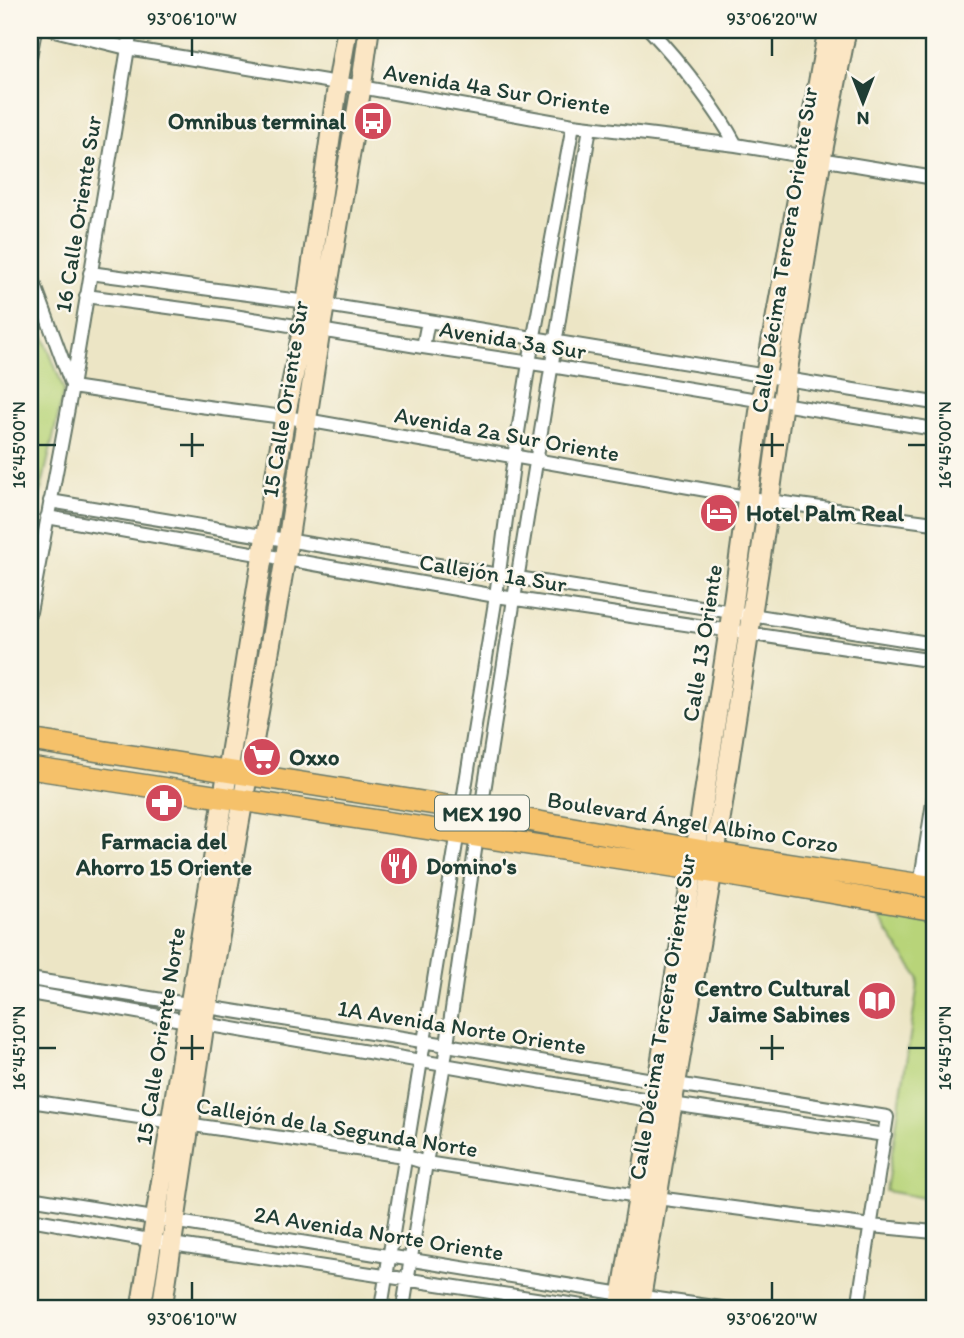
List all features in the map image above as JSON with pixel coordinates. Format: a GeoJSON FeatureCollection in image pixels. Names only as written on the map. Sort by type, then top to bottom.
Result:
{"type":"FeatureCollection","features":[{"type":"Feature","properties":{"kind":"main road","name":"15 Calle Oriente Sur"},"geometry":{"type":"LineString","coordinates":[[315,304],[338,83],[347,30]]}},
{"type":"Feature","properties":{"kind":"main road","name":"15 Calle Oriente Sur"},"geometry":{"type":"LineString","coordinates":[[237,774],[286,550],[306,420],[311,329],[361,88],[369,30]]}},
{"type":"Feature","properties":{"kind":"main road","name":"Calle 13 Oriente"},"geometry":{"type":"LineString","coordinates":[[740,623],[748,497],[761,401],[814,158],[828,30]]}},
{"type":"Feature","properties":{"kind":"main road","name":"Calle Décima Tercera Oriente Sur"},"geometry":{"type":"LineString","coordinates":[[630,1301],[704,861],[740,623],[769,501],[814,158],[846,30]]}},
{"type":"Feature","properties":{"kind":"main road","name":"15 Calle Oriente Sur"},"geometry":{"type":"LineString","coordinates":[[237,774],[264,547],[285,417],[311,329]]}},
{"type":"Feature","properties":{"kind":"main road","name":"Boulevard Ángel Albino Corzo"},"geometry":{"type":"LineString","coordinates":[[30,740],[470,811],[934,910]]}},
{"type":"Feature","properties":{"kind":"main road","name":"Boulevard Ángel Albino Corzo"},"geometry":{"type":"LineString","coordinates":[[30,768],[467,835],[927,886]]}},
{"type":"Feature","properties":{"kind":"main road","name":"15 Calle Oriente Norte"},"geometry":{"type":"LineString","coordinates":[[141,1308],[170,1122],[197,1015],[237,774]]}},
{"type":"Feature","properties":{"kind":"main road","name":"15 Calle Oriente Norte"},"geometry":{"type":"LineString","coordinates":[[162,1308],[190,1123],[197,1015]]}},
{"type":"Feature","properties":{"kind":"street"},"geometry":{"type":"LineString","coordinates":[[30,57],[35,30]]}},
{"type":"Feature","properties":{"kind":"street","name":"Avenida 4a Sur Oriente"},"geometry":{"type":"LineString","coordinates":[[54,30],[127,48],[573,125],[736,145],[934,178]]}},
{"type":"Feature","properties":{"kind":"street","name":"16 Calle Oriente Sur"},"geometry":{"type":"LineString","coordinates":[[30,612],[72,387],[131,30]]}},
{"type":"Feature","properties":{"kind":"street"},"geometry":{"type":"LineString","coordinates":[[650,30],[723,121],[736,145]]}},
{"type":"Feature","properties":{"kind":"street"},"geometry":{"type":"LineString","coordinates":[[403,1308],[447,1045],[470,811],[471,747],[496,596],[529,363],[573,125]]}},
{"type":"Feature","properties":{"kind":"street"},"geometry":{"type":"LineString","coordinates":[[381,1308],[420,1062],[470,811],[491,750],[590,127]]}},
{"type":"Feature","properties":{"kind":"street"},"geometry":{"type":"LineString","coordinates":[[30,272],[72,387]]}},
{"type":"Feature","properties":{"kind":"street","name":"Avenida 3a Sur"},"geometry":{"type":"LineString","coordinates":[[90,273],[534,337],[934,403]]}},
{"type":"Feature","properties":{"kind":"street"},"geometry":{"type":"LineString","coordinates":[[228,315],[231,292]]}},
{"type":"Feature","properties":{"kind":"street","name":"Avenida 3a Sur"},"geometry":{"type":"LineString","coordinates":[[86,296],[228,315],[934,429]]}},
{"type":"Feature","properties":{"kind":"street"},"geometry":{"type":"LineString","coordinates":[[423,347],[428,321]]}},
{"type":"Feature","properties":{"kind":"street","name":"Avenida 2a Sur Oriente"},"geometry":{"type":"LineString","coordinates":[[72,387],[306,420],[769,501],[934,523]]}},
{"type":"Feature","properties":{"kind":"street"},"geometry":{"type":"LineString","coordinates":[[904,424],[908,399]]}},
{"type":"Feature","properties":{"kind":"street","name":"Callejón 1a Sur"},"geometry":{"type":"LineString","coordinates":[[50,501],[286,550],[424,584],[496,596],[934,644]]}},
{"type":"Feature","properties":{"kind":"street","name":"Callejón 1a Sur"},"geometry":{"type":"LineString","coordinates":[[47,517],[286,550],[428,564],[499,575],[934,661]]}},
{"type":"Feature","properties":{"kind":"street"},"geometry":{"type":"LineString","coordinates":[[424,584],[428,564]]}},
{"type":"Feature","properties":{"kind":"street"},"geometry":{"type":"LineString","coordinates":[[471,747],[491,750]]}},
{"type":"Feature","properties":{"kind":"street"},"geometry":{"type":"LineString","coordinates":[[927,886],[934,796]]}},
{"type":"Feature","properties":{"kind":"street","name":"1A Avenida Norte Oriente"},"geometry":{"type":"LineString","coordinates":[[30,979],[197,1015],[420,1062],[663,1103],[885,1135],[887,1117],[425,1041],[197,1015],[30,993]]}},
{"type":"Feature","properties":{"kind":"street","name":"Callejón de la Segunda Norte"},"geometry":{"type":"LineString","coordinates":[[30,1101],[404,1156],[426,1163],[648,1197],[934,1232]]}},
{"type":"Feature","properties":{"kind":"street"},"geometry":{"type":"LineString","coordinates":[[858,1308],[885,1135]]}},
{"type":"Feature","properties":{"kind":"street","name":"2A Avenida Norte Oriente"},"geometry":{"type":"LineString","coordinates":[[30,1198],[389,1256],[630,1301],[722,1308]]}},
{"type":"Feature","properties":{"kind":"street","name":"2A Avenida Norte Oriente"},"geometry":{"type":"LineString","coordinates":[[30,1219],[172,1244],[596,1308]]}},
{"type":"Feature","properties":{"kind":"green space"},"geometry":{"type":"Polygon","coordinates":[[[30,301],[64,390],[33,525],[30,524],[30,301]]]}},
{"type":"Feature","properties":{"kind":"green space"},"geometry":{"type":"Polygon","coordinates":[[[874,913],[934,923],[934,1200],[886,1191],[919,978],[874,913]]]}},
{"type":"Feature","properties":{"kind":"place","name":"Omnibus terminal"},"geometry":{"type":"Point","coordinates":[373,121]}},
{"type":"Feature","properties":{"kind":"place","name":"Hotel Palm Real"},"geometry":{"type":"Point","coordinates":[719,513]}},
{"type":"Feature","properties":{"kind":"place","name":"Oxxo"},"geometry":{"type":"Point","coordinates":[262,757]}},
{"type":"Feature","properties":{"kind":"place","name":"Farmacia del Ahorro 15 Oriente"},"geometry":{"type":"Point","coordinates":[164,803]}},
{"type":"Feature","properties":{"kind":"place","name":"Domino's"},"geometry":{"type":"Point","coordinates":[399,866]}},
{"type":"Feature","properties":{"kind":"place","name":"Centro Cultural Jaime Sabines"},"geometry":{"type":"Point","coordinates":[877,1001]}}]}
